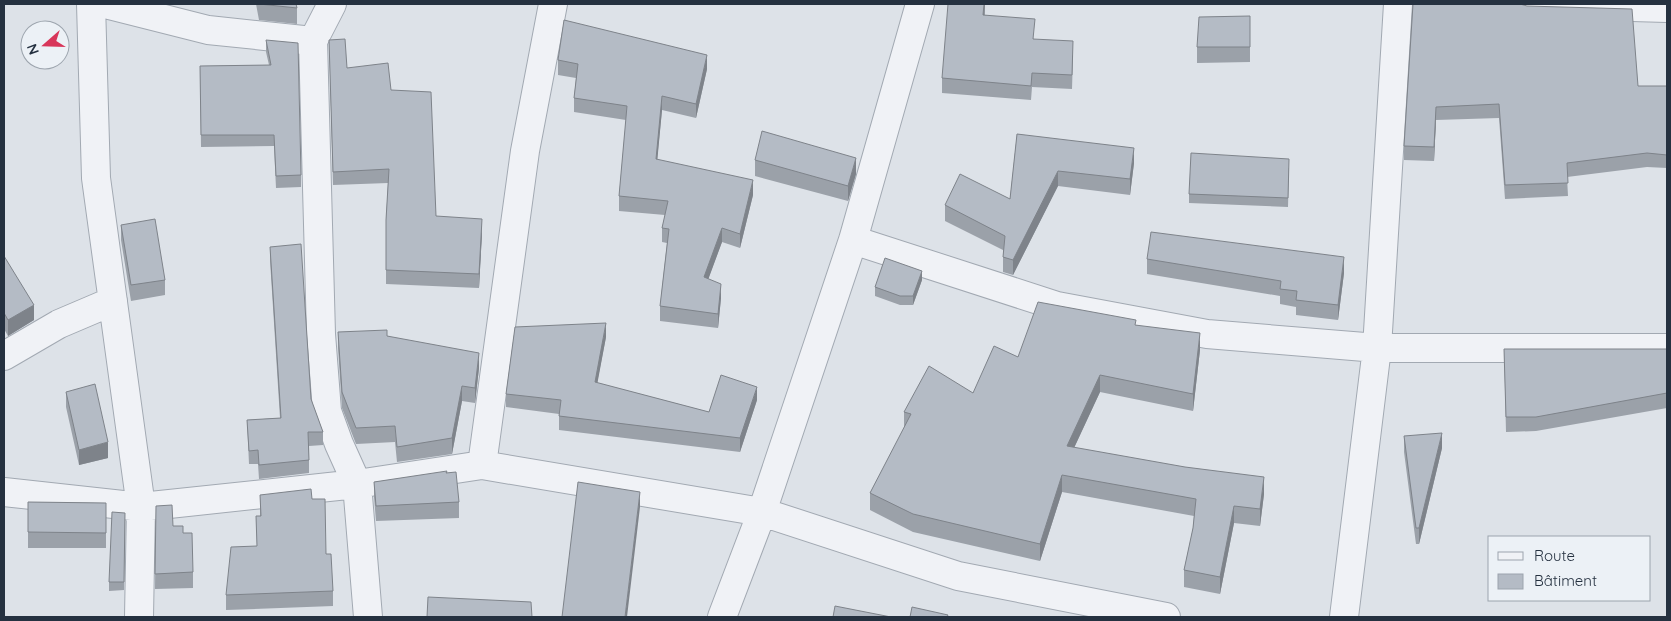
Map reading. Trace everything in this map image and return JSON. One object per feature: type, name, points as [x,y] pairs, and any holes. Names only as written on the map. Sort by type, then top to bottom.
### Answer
[{"type":"street","points":[[90,4],[96,178],[141,507],[139,617]]},
{"type":"street","points":[[105,4],[208,30],[313,41]]},
{"type":"street","points":[[332,4],[313,41],[321,334],[326,410],[357,484],[368,617]]},
{"type":"street","points":[[482,466],[525,151],[553,4]]},
{"type":"street","points":[[722,617],[762,512],[853,240],[920,4]]},
{"type":"street","points":[[1344,617],[1377,348],[1398,4]]},
{"type":"street","points":[[1527,4],[1667,8]]},
{"type":"street","points":[[853,240],[1058,306],[1207,334],[1377,348],[1667,348]]},
{"type":"street","points":[[4,356],[59,324],[113,301]]},
{"type":"street","points":[[4,492],[141,507],[357,484],[482,466],[762,512],[958,576],[1166,617]]},
{"type":"building","points":[[259,4],[296,4],[297,8]]},
{"type":"building","points":[[948,4],[984,4],[983,15],[1035,19],[1033,39],[1073,41],[1072,75],[1032,73],[1031,86],[942,78]]},
{"type":"building","points":[[1413,4],[1520,4],[1527,6],[1632,9],[1638,86],[1667,86],[1667,155],[1647,153],[1567,163],[1568,183],[1505,185],[1499,104],[1436,107],[1434,147],[1404,146]]},
{"type":"building","points":[[1250,16],[1250,47],[1197,47],[1199,17]]},
{"type":"building","points":[[564,20],[707,55],[696,104],[662,96],[656,159],[753,180],[740,234],[722,228],[704,277],[721,284],[718,314],[660,306],[669,229],[662,228],[668,201],[619,196],[627,106],[574,98],[578,64],[558,60]]},
{"type":"building","points":[[345,39],[347,68],[388,63],[391,90],[431,92],[436,216],[482,219],[479,274],[386,270],[389,169],[333,172],[329,40]]},
{"type":"building","points":[[266,40],[298,43],[301,175],[276,176],[274,135],[201,135],[200,66],[271,65]]},
{"type":"building","points":[[762,131],[856,158],[848,186],[755,160]]},
{"type":"building","points":[[1017,134],[1134,148],[1130,179],[1058,171],[1013,260],[1003,257],[1005,236],[945,205],[960,174],[1010,199]]},
{"type":"building","points":[[1191,153],[1289,159],[1288,198],[1189,194]]},
{"type":"building","points":[[155,219],[165,280],[131,285],[121,225]]},
{"type":"building","points":[[1151,232],[1344,257],[1338,305],[1296,300],[1297,291],[1280,289],[1281,281],[1147,259]]},
{"type":"building","points":[[301,244],[311,399],[323,432],[308,432],[309,460],[259,465],[258,450],[249,451],[247,420],[281,418],[270,247]]},
{"type":"building","points":[[4,256],[34,305],[8,320],[4,313]]},
{"type":"building","points":[[885,258],[922,271],[913,296],[900,296],[875,287]]},
{"type":"building","points":[[1038,302],[1136,320],[1135,325],[1200,333],[1193,394],[1100,375],[1067,446],[1185,467],[1264,477],[1260,509],[1234,506],[1220,577],[1184,570],[1193,528],[1196,499],[1062,475],[1040,544],[913,514],[870,493],[911,414],[904,412],[929,366],[973,393],[994,346],[1018,357]]},
{"type":"building","points":[[606,323],[595,382],[709,412],[721,375],[757,387],[740,438],[559,416],[561,400],[506,394],[515,327]]},
{"type":"building","points":[[387,330],[387,336],[479,353],[475,388],[462,386],[452,438],[397,447],[395,426],[356,428],[342,392],[338,332]]},
{"type":"building","points":[[1504,349],[1667,349],[1667,393],[1536,417],[1506,417]]},
{"type":"building","points":[[95,384],[108,442],[79,450],[66,392]]},
{"type":"building","points":[[1442,433],[1419,528],[1416,528],[1404,436]]},
{"type":"building","points":[[447,471],[446,473],[456,472],[459,502],[376,506],[374,482]]},
{"type":"building","points":[[578,482],[640,492],[625,617],[562,617]]},
{"type":"building","points":[[311,489],[312,499],[325,499],[326,554],[331,554],[333,591],[226,595],[231,547],[257,546],[256,516],[261,516],[260,495]]},
{"type":"building","points":[[28,502],[106,503],[106,533],[28,532]]},
{"type":"building","points":[[172,505],[173,526],[183,526],[183,533],[192,533],[193,572],[155,574],[156,506]]},
{"type":"building","points":[[112,512],[125,513],[124,582],[109,582]]},
{"type":"building","points":[[428,597],[531,602],[532,617],[427,617]]},
{"type":"building","points":[[835,606],[891,617],[833,617]]},
{"type":"building","points":[[912,607],[948,615],[947,617],[910,617]]}]
